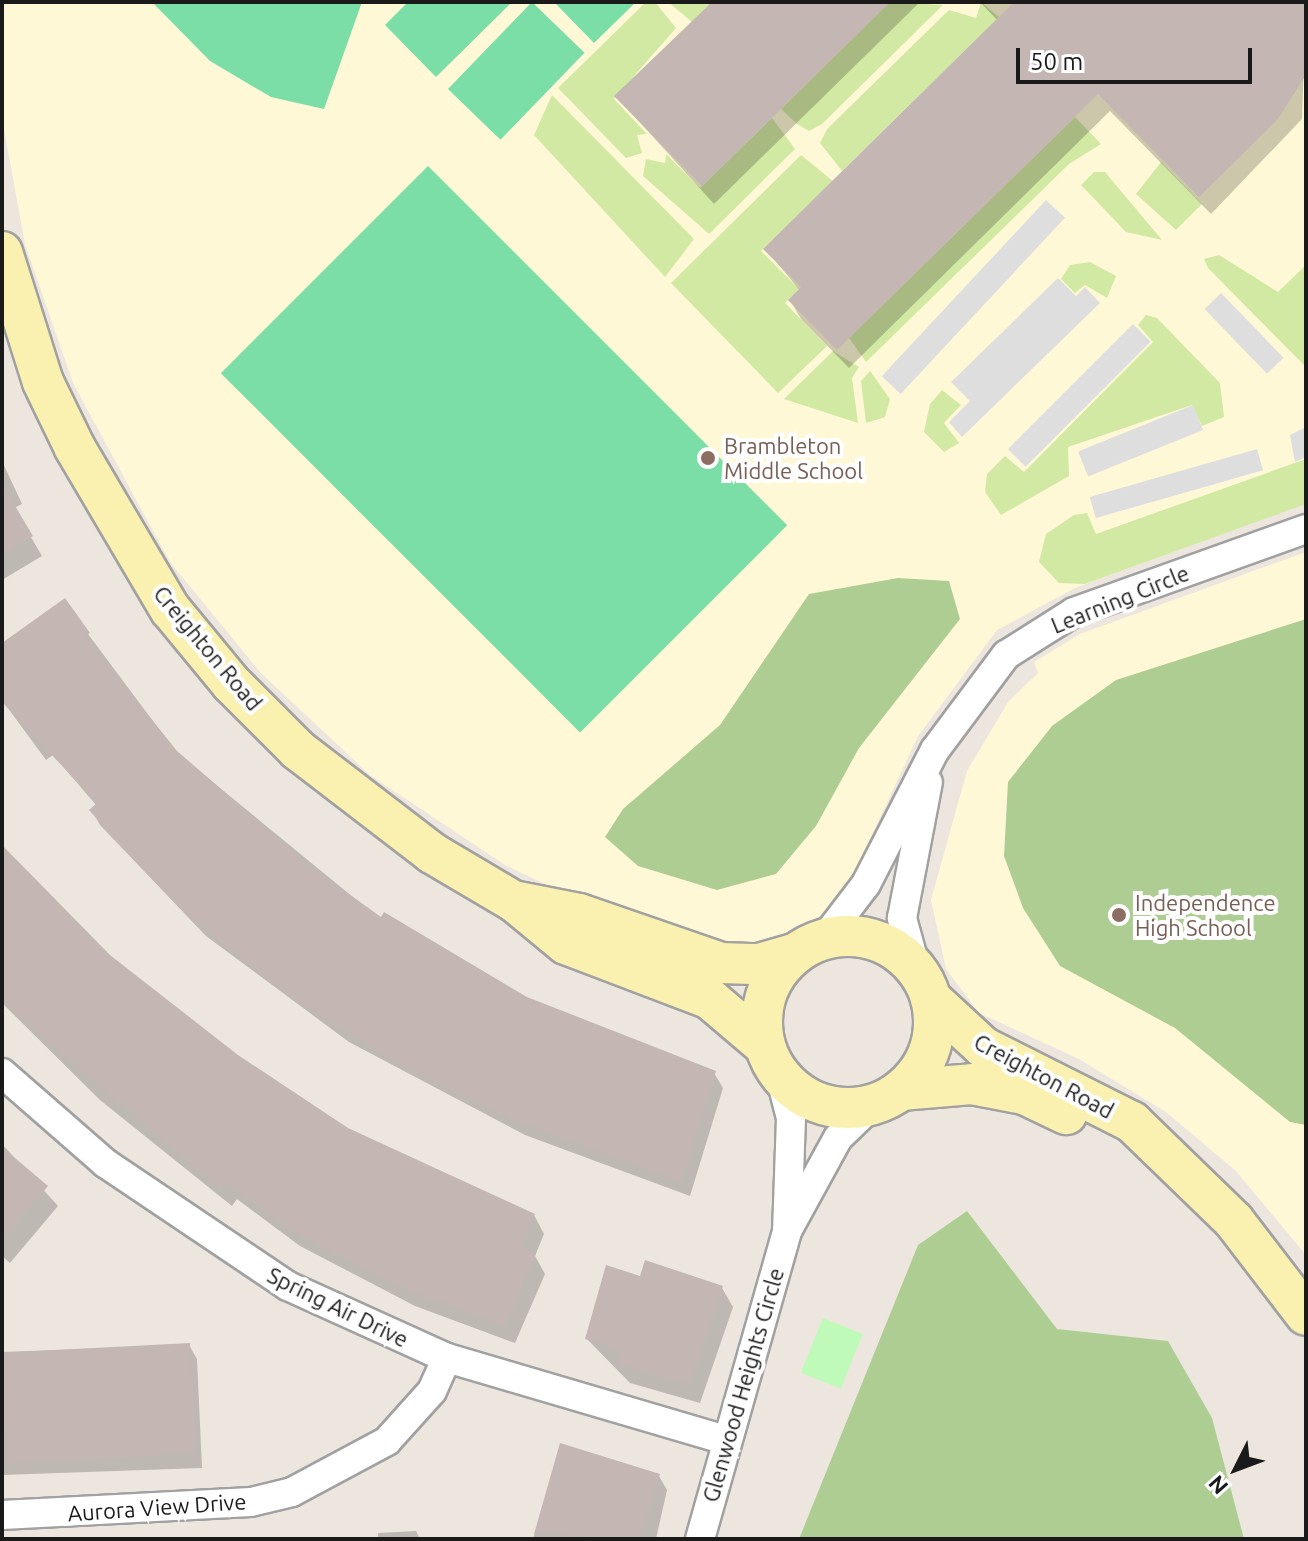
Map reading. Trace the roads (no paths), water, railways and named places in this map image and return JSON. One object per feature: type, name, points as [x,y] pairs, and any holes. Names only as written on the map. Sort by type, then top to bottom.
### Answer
[{"type":"street","name":"Creighton Road","points":[[2,252],[8,302],[43,382],[115,521],[170,609],[222,672],[357,800],[515,902],[566,944],[710,999],[821,1104],[886,1098],[972,1084],[1024,1094],[1118,1143],[1157,1153]]},
{"type":"street","name":"Learning Circle","points":[[810,946],[866,884],[935,750],[1006,655],[1047,626],[1306,529]]},
{"type":"street","name":"Learning Circle","points":[[924,984],[902,918],[935,750]]},
{"type":"street","name":"Creighton Road","points":[[515,902],[579,914],[721,963],[759,964],[810,946],[874,940],[924,984],[983,1047],[1132,1122],[1157,1153],[1234,1221],[1306,1315]]},
{"type":"street","points":[[772,1060],[766,994],[810,946]]},
{"type":"street","points":[[886,1098],[930,1049],[924,984]]},
{"type":"street","name":"Glenwood Heights Circle","points":[[772,1060],[791,1118],[787,1231]]},
{"type":"street","name":"Spring Air Drive","points":[[2,1073],[193,1227],[288,1286],[447,1358],[726,1440]]},
{"type":"street","name":"Glenwood Heights Circle","points":[[700,1539],[787,1231],[838,1138],[886,1098]]},
{"type":"street","name":"Aurora View Drive","points":[[2,1515],[251,1502],[292,1492],[387,1441],[432,1391],[447,1358]]},
{"type":"place","name":"Brambleton Middle School","points":[[708,458]]},
{"type":"place","name":"Independence High School","points":[[1119,915]]}]
